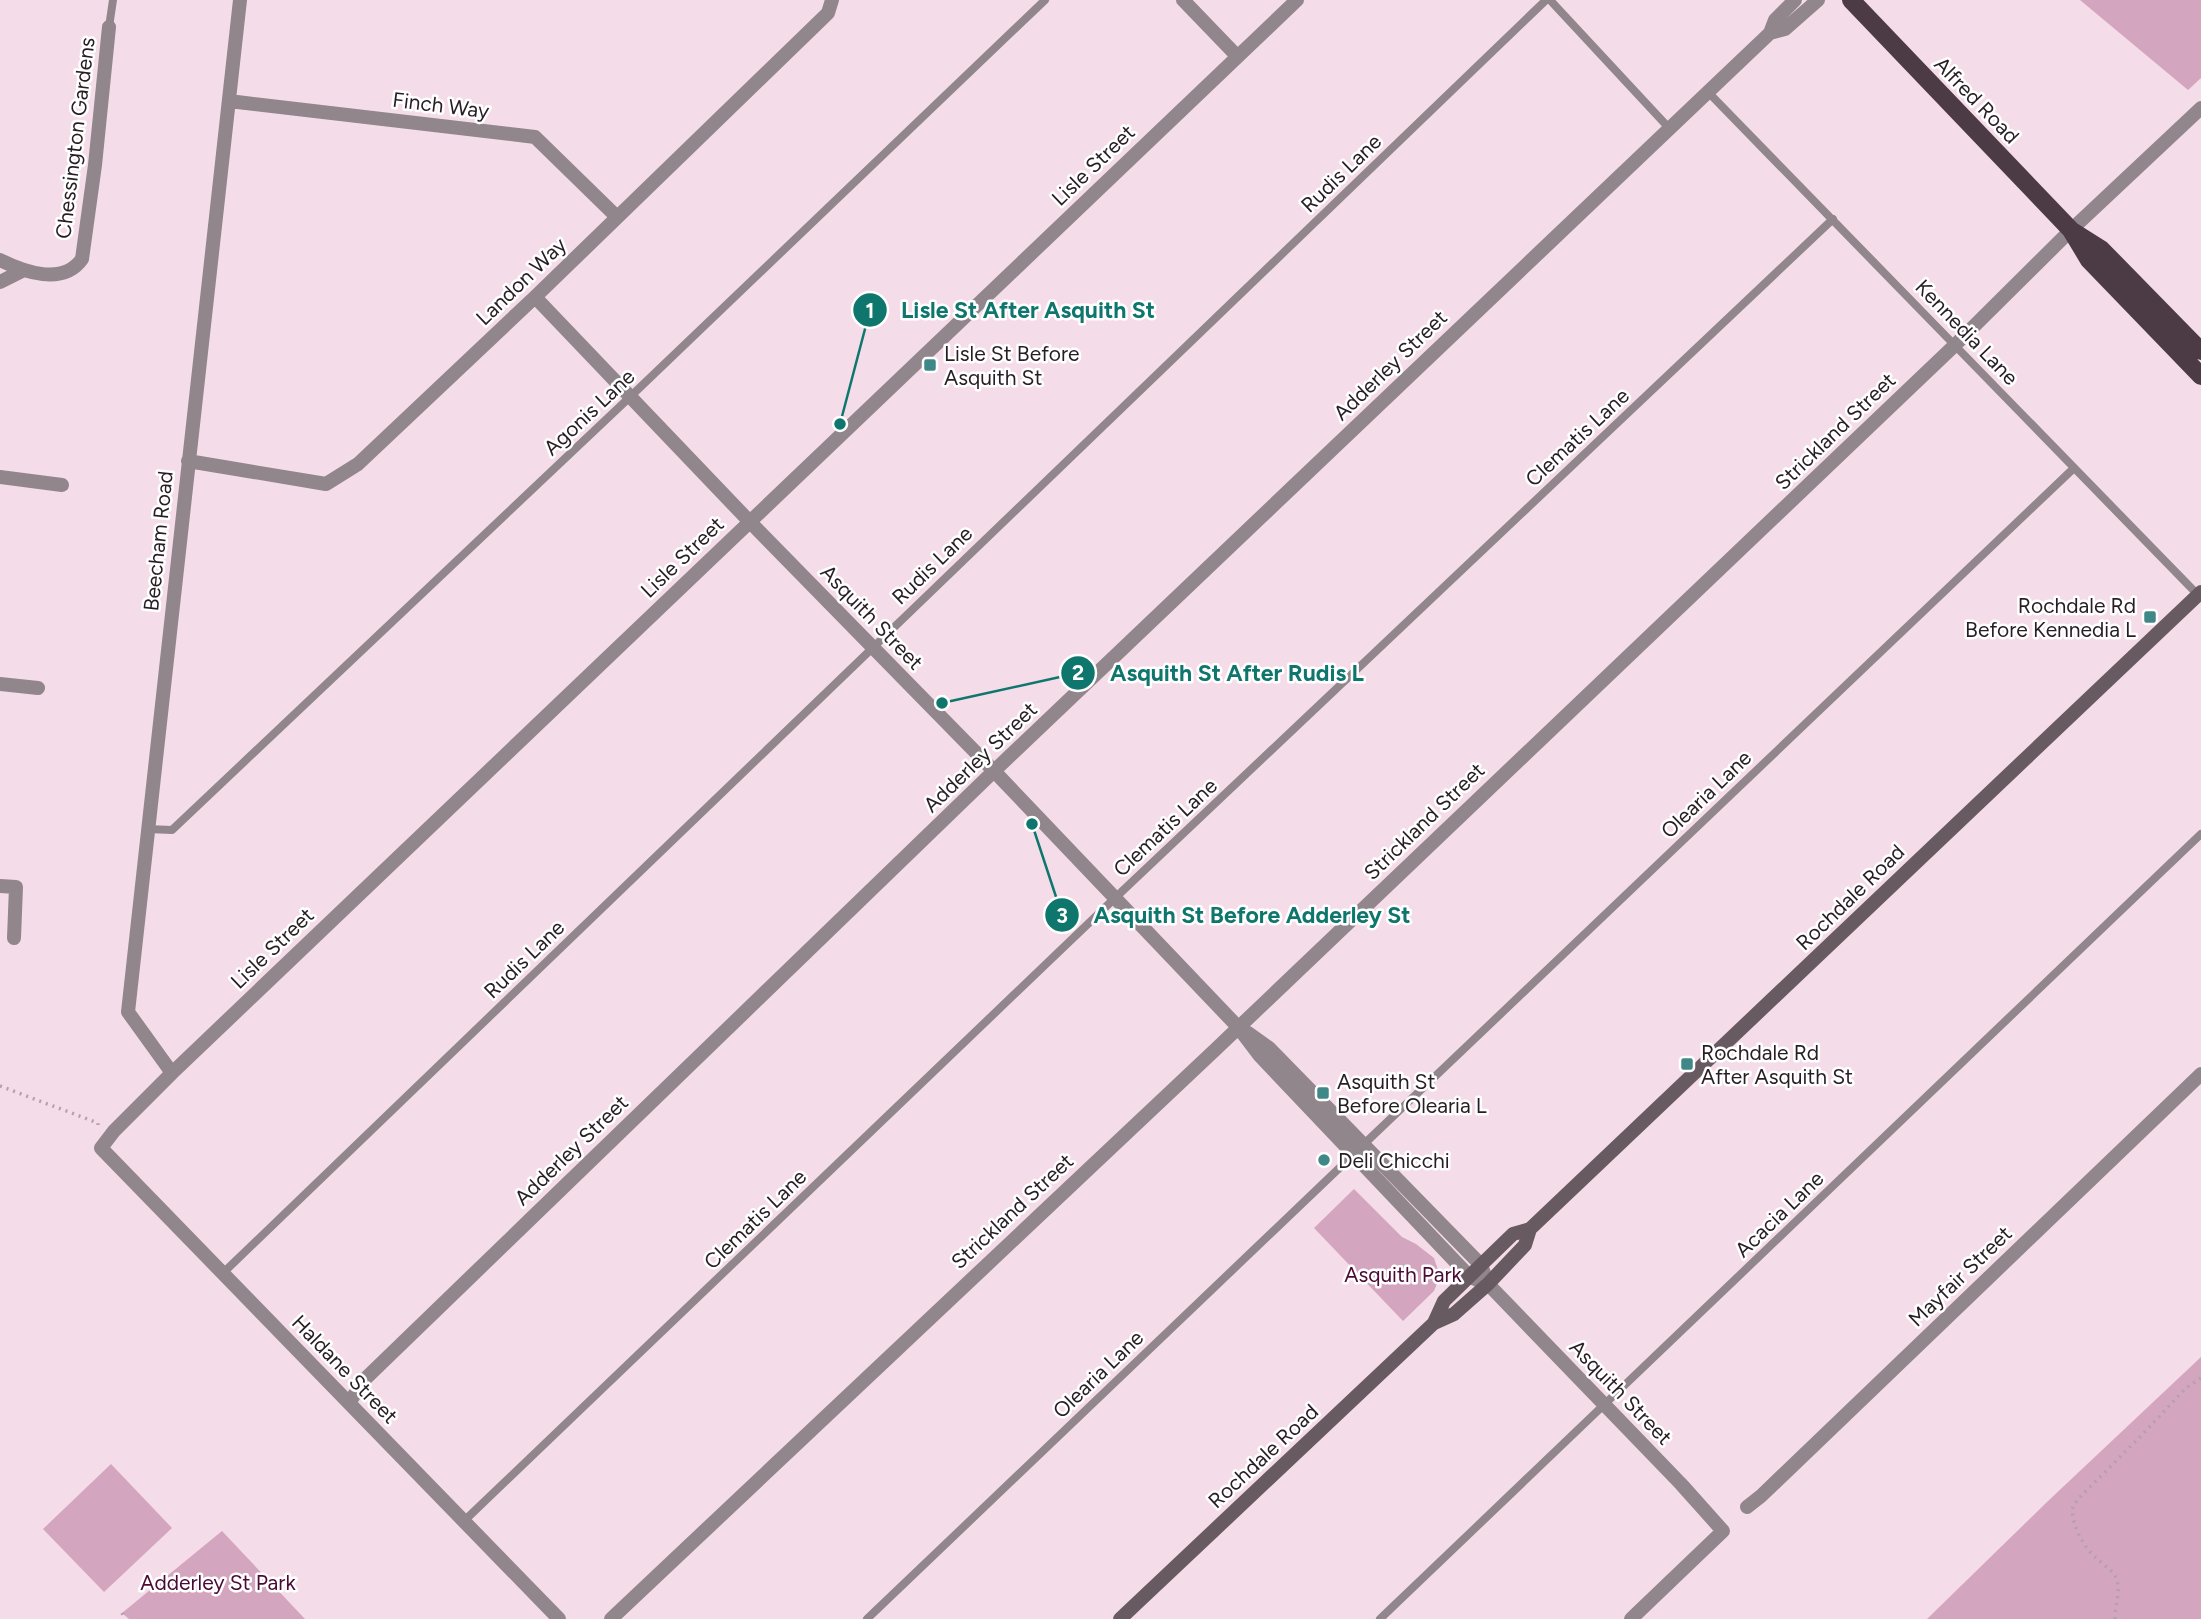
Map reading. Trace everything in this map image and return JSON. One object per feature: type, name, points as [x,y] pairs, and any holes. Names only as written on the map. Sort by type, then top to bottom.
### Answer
[{"type":"main road","name":"Alfred Road","points":[[1852,0],[2071,230],[2089,260],[2201,376]]},
{"type":"main road","name":"Alfred Road","points":[[2071,230],[2101,249],[2201,351]]},
{"type":"main road","name":"Rochdale Road","points":[[1434,1323],[1444,1301],[1513,1234],[1530,1229],[2200,593]]},
{"type":"main road","name":"Rochdale Road","points":[[1120,1619],[1434,1323],[1454,1314],[1488,1284],[1525,1245],[1530,1229]]},
{"type":"street","name":"Beecham Road","points":[[172,1073],[128,1012],[240,0]]},
{"type":"street","name":"Landon Way","points":[[188,461],[326,484],[358,464],[828,13],[832,0]]},
{"type":"street","points":[[1183,0],[1237,57]]},
{"type":"street","name":"Lisle Street","points":[[101,1148],[114,1131],[172,1073],[1297,0]]},
{"type":"street","name":"Adderley Street","points":[[349,1403],[364,1380],[994,771],[1770,33],[1775,20],[1794,0]]},
{"type":"street","name":"Adderley Street","points":[[1770,33],[1785,29],[1818,0]]},
{"type":"street","name":"Chessington Gardens","points":[[0,260],[22,271],[64,273],[82,259],[109,27]]},
{"type":"street","name":"Finch Way","points":[[229,101],[535,137],[617,217]]},
{"type":"street","name":"Strickland Street","points":[[611,1619],[1238,1027],[2201,108]]},
{"type":"street","name":"Chessington Gardens","points":[[0,282],[22,271]]},
{"type":"street","name":"Asquith Street","points":[[535,297],[1238,1027],[1269,1048],[1470,1277],[1488,1284]]},
{"type":"street","points":[[0,477],[62,485]]},
{"type":"street","points":[[0,684],[37,688]]},
{"type":"street","points":[[0,886],[16,887],[14,938]]},
{"type":"street","name":"Mayfair Street","points":[[1747,1507],[1762,1496],[2201,1074]]},
{"type":"street","name":"Haldane Street","points":[[101,1148],[559,1619]]},
{"type":"street","name":"Asquith Street","points":[[1358,1150],[1481,1265],[1488,1284],[1723,1531],[1631,1619]]},
{"type":"lane","name":"Chessington Gardens","points":[[109,27],[113,0]]},
{"type":"lane","name":"Agonis Lane","points":[[147,828],[172,830],[1045,0]]},
{"type":"lane","name":"Rudis Lane","points":[[222,1274],[1548,0],[1670,128]]},
{"type":"lane","name":"Kennedia Lane","points":[[1707,91],[2074,468],[2200,593]]},
{"type":"lane","name":"Clematis Lane","points":[[463,1522],[1115,898],[1833,219]]},
{"type":"lane","name":"Olearia Lane","points":[[867,1619],[2074,468]]},
{"type":"lane","name":"Acacia Lane","points":[[1380,1619],[2201,834]]},
{"type":"path","points":[[0,1086],[98,1123],[101,1148]]},
{"type":"path","points":[[2115,1619],[2118,1590],[2114,1574],[2092,1555],[2085,1545],[2075,1525],[2072,1509],[2078,1499],[2186,1388],[2201,1378]]},
{"type":"path","points":[[122,1613],[125,1619]]},
{"type":"green space","points":[[2080,0],[2201,0],[2201,78],[2188,90]]},
{"type":"green space","name":"Asquith Park","points":[[1354,1189],[1402,1237],[1434,1258],[1440,1276],[1434,1291],[1403,1321],[1314,1228]]},
{"type":"green space","points":[[2201,1357],[2201,1619],[1927,1619],[2047,1502]]},
{"type":"green space","points":[[111,1464],[172,1528],[104,1592],[43,1529]]},
{"type":"green space","name":"Adderley St Park","points":[[222,1531],[305,1619],[129,1619],[122,1613]]},
{"type":"place","name":"Lisle St Before Asquith St","points":[[930,365]]},
{"type":"place","name":"Lisle St After Asquith St","points":[[840,424]]},
{"type":"place","name":"Rochdale Rd Before Kennedia L","points":[[2150,617]]},
{"type":"place","name":"Asquith St After Rudis L","points":[[942,703]]},
{"type":"place","name":"Asquith St Before Adderley St","points":[[1032,824]]},
{"type":"place","name":"Rochdale Rd After Asquith St","points":[[1687,1064]]},
{"type":"place","name":"Asquith St Before Olearia L","points":[[1323,1093]]},
{"type":"place","name":"Deli Chicchi","points":[[1324,1160]]}]
